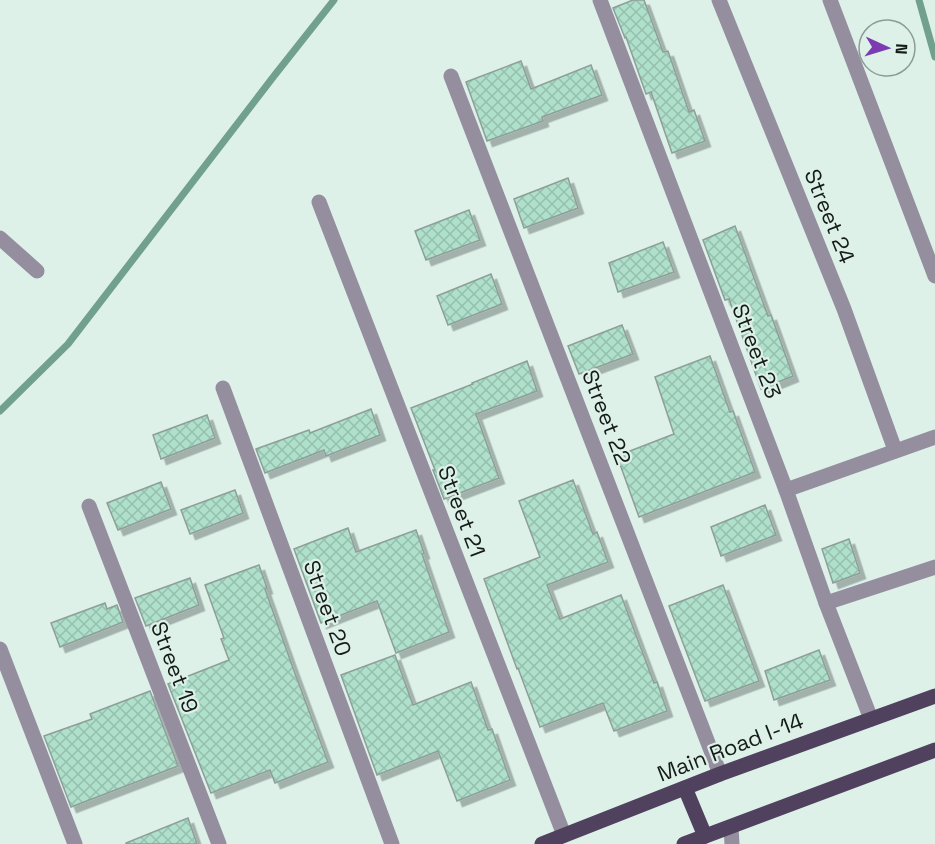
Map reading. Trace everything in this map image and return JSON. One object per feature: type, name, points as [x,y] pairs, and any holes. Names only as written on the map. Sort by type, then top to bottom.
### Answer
[{"type":"main road","name":"Main Road I-14","points":[[542,844],[720,774],[935,696]]},
{"type":"main road","points":[[684,844],[935,750]]},
{"type":"main road","points":[[685,788],[705,836]]},
{"type":"street","name":"Street 23","points":[[600,0],[871,719]]},
{"type":"street","name":"Street 24","points":[[719,0],[844,309],[895,450]]},
{"type":"street","points":[[830,0],[935,276]]},
{"type":"street","name":"Street 22","points":[[452,76],[720,774]]},
{"type":"street","name":"Street 21","points":[[319,202],[564,835]]},
{"type":"street","points":[[0,238],[37,271]]},
{"type":"street","name":"Street 20","points":[[223,387],[392,844]]},
{"type":"street","points":[[786,490],[935,437]]},
{"type":"street","name":"Street 19","points":[[89,506],[219,844]]},
{"type":"street","points":[[826,603],[935,567]]},
{"type":"street","points":[[0,649],[75,844]]},
{"type":"street","points":[[731,827],[732,844]]},
{"type":"building","points":[[633,0],[644,0],[663,52],[668,51],[689,112],[694,110],[705,141],[672,153],[651,92],[646,94],[613,8]]},
{"type":"building","points":[[521,61],[531,89],[591,65],[602,95],[542,117],[543,121],[487,141],[466,82]]},
{"type":"building","points":[[568,178],[578,208],[524,228],[514,199]]},
{"type":"building","points":[[469,210],[480,240],[426,260],[415,231]]},
{"type":"building","points":[[735,226],[793,376],[761,389],[729,299],[725,300],[703,240]]},
{"type":"building","points":[[663,242],[674,272],[618,292],[609,263]]},
{"type":"building","points":[[491,274],[502,304],[448,325],[437,296]]},
{"type":"building","points":[[622,325],[633,354],[579,374],[568,346]]},
{"type":"building","points":[[710,356],[755,472],[639,517],[617,456],[674,434],[655,377]]},
{"type":"building","points":[[527,361],[537,391],[476,414],[499,478],[444,499],[411,408]]},
{"type":"building","points":[[371,409],[380,435],[326,456],[324,450],[265,473],[256,449],[309,430],[310,433]]},
{"type":"building","points":[[207,415],[215,438],[161,459],[153,435]]},
{"type":"building","points":[[573,480],[593,534],[597,532],[608,562],[547,585],[560,619],[621,595],[667,711],[614,731],[603,703],[540,727],[484,579],[540,557],[519,501]]},
{"type":"building","points":[[161,482],[171,509],[118,530],[107,503]]},
{"type":"building","points":[[235,490],[243,513],[190,534],[181,510]]},
{"type":"building","points":[[765,505],[776,535],[721,556],[711,527]]},
{"type":"building","points":[[348,528],[356,552],[416,530],[449,632],[396,653],[377,601],[321,623],[294,549]]},
{"type":"building","points":[[849,539],[860,573],[833,583],[822,549]]},
{"type":"building","points":[[259,565],[267,588],[265,589],[328,762],[275,783],[270,770],[211,793],[168,684],[229,660],[221,639],[224,638],[205,585]]},
{"type":"building","points":[[190,578],[199,605],[146,626],[135,598]]},
{"type":"building","points":[[723,585],[759,681],[705,701],[669,606]]},
{"type":"building","points":[[105,603],[107,609],[117,605],[123,622],[60,647],[51,623]]},
{"type":"building","points":[[819,650],[830,680],[774,700],[765,671]]},
{"type":"building","points":[[395,655],[413,705],[471,682],[488,730],[492,729],[510,780],[457,801],[438,751],[377,775],[341,675]]},
{"type":"building","points":[[150,691],[178,766],[71,807],[44,736],[92,719],[90,714]]},
{"type":"building","points":[[188,818],[197,844],[126,844],[126,843]]},
{"type":"waterway","points":[[0,411],[68,344],[334,0]]},
{"type":"waterway","points":[[919,0],[935,57]]}]
